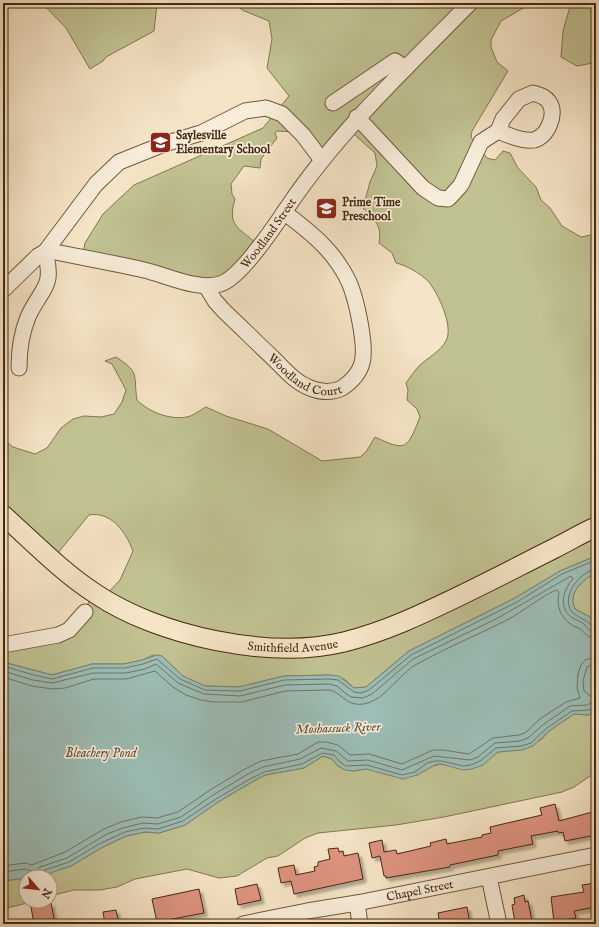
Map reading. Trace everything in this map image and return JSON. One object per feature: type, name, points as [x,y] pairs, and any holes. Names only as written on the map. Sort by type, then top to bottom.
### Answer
[{"type":"main road","name":"Smithfield Avenue","points":[[3,515],[74,578],[122,610],[148,622],[219,642],[267,647],[302,647],[342,642],[395,625],[450,601],[596,527]]},
{"type":"street","name":"Woodland Street","points":[[45,252],[55,252],[138,269],[206,286],[221,284],[240,270],[284,212],[321,159],[358,117],[470,3]]},
{"type":"street","points":[[333,103],[395,61],[406,68]]},
{"type":"street","points":[[3,290],[27,266],[45,252],[96,184],[119,162],[164,144],[201,133],[245,111],[266,108],[282,114],[303,134],[321,159]]},
{"type":"street","points":[[358,117],[423,188],[435,197],[444,199],[451,196],[461,185],[481,142],[498,131]]},
{"type":"street","name":"Woodland Court","points":[[206,286],[214,301],[300,383],[317,391],[328,392],[337,390],[354,378],[358,374],[363,362],[362,342],[356,301],[349,282],[328,249],[317,237],[284,212]]},
{"type":"street","points":[[19,368],[19,352],[23,332],[35,303],[46,289],[49,278],[49,266],[45,252]]},
{"type":"street","points":[[3,645],[58,635],[69,630],[85,612]]},
{"type":"street","name":"Chapel Street","points":[[243,924],[357,903],[596,855]]},
{"type":"street","points":[[490,877],[499,924]]},
{"type":"street","points":[[357,903],[360,924]]},
{"type":"green space","points":[[42,3],[159,3],[157,4],[154,31],[106,57],[103,61],[90,69],[66,28]]},
{"type":"green space","points":[[235,3],[532,3],[501,21],[491,40],[491,47],[497,62],[508,71],[472,131],[471,137],[487,158],[495,160],[503,151],[510,153],[518,168],[536,187],[541,200],[550,208],[562,226],[581,237],[596,234],[596,556],[560,571],[515,598],[409,651],[366,687],[354,688],[344,679],[329,675],[284,676],[239,687],[205,686],[183,676],[162,656],[153,655],[143,660],[124,664],[92,664],[52,675],[3,662],[3,643],[78,622],[91,598],[105,596],[120,580],[133,551],[122,530],[117,524],[104,516],[89,515],[53,559],[3,518],[3,439],[13,447],[35,454],[47,448],[61,428],[73,419],[84,416],[101,417],[114,414],[122,402],[126,390],[112,364],[105,361],[116,357],[124,362],[133,371],[137,400],[153,411],[166,416],[180,418],[192,415],[206,407],[226,416],[268,429],[322,461],[360,457],[366,452],[375,437],[394,445],[405,445],[412,436],[420,417],[417,409],[407,400],[408,390],[406,383],[415,370],[437,352],[446,341],[448,327],[444,310],[436,293],[428,281],[413,270],[396,263],[392,253],[379,243],[380,237],[377,223],[363,208],[370,182],[377,166],[375,153],[346,127],[322,150],[296,132],[277,131],[275,133],[277,138],[261,159],[260,168],[244,166],[231,184],[232,194],[235,199],[232,215],[233,221],[257,244],[212,285],[83,255],[85,243],[103,214],[134,185],[263,128],[289,96],[267,68],[272,39],[269,21],[242,10]]},
{"type":"green space","points":[[571,3],[596,3],[596,65],[593,63],[577,66],[561,57],[563,31]]},
{"type":"green space","points":[[596,573],[596,626],[590,617],[575,609],[573,597],[578,587],[586,579]]},
{"type":"green space","points":[[596,709],[596,772],[574,787],[562,792],[444,817],[396,825],[318,833],[305,838],[278,856],[267,858],[237,876],[219,878],[187,869],[135,879],[117,887],[100,890],[74,890],[58,894],[58,870],[71,866],[101,848],[126,836],[145,832],[159,833],[185,825],[218,802],[265,775],[304,768],[323,756],[332,759],[338,766],[353,771],[366,769],[417,775],[429,767],[441,764],[451,766],[492,756],[498,752],[509,751],[541,740],[549,731],[574,714],[589,715]]},
{"type":"green space","points":[[18,879],[18,905],[3,909],[3,881]]},
{"type":"water","name":"Bleachery Pond","points":[[596,556],[596,573],[586,579],[578,587],[573,597],[575,609],[590,617],[596,626],[596,668],[592,681],[592,687],[596,691],[596,709],[589,715],[574,714],[549,731],[533,746],[522,750],[498,752],[483,765],[472,769],[463,770],[441,764],[435,765],[417,775],[403,779],[366,769],[353,771],[345,770],[338,766],[332,759],[323,756],[304,768],[265,775],[218,802],[185,825],[159,833],[145,832],[126,836],[101,848],[71,866],[58,870],[58,869],[18,869],[18,879],[3,881],[3,662],[52,675],[92,664],[124,664],[157,655],[162,656],[183,676],[205,686],[239,687],[284,676],[329,675],[339,676],[354,688],[366,687],[409,651],[515,598],[560,571]]},
{"type":"building","points":[[555,804],[559,821],[596,811],[596,835],[565,841],[563,832],[559,833],[558,831],[531,836],[533,844],[498,851],[498,855],[450,865],[450,867],[386,878],[386,876],[384,876],[380,856],[372,858],[369,843],[382,840],[384,852],[396,850],[397,854],[431,846],[430,843],[446,839],[447,844],[482,837],[482,835],[491,833],[490,827],[542,815],[540,808]]},
{"type":"building","points":[[338,848],[339,852],[343,851],[344,856],[358,853],[363,879],[294,894],[291,881],[281,883],[278,868],[294,865],[296,875],[315,871],[314,867],[318,866],[318,862],[330,859],[328,849]]},
{"type":"building","points":[[596,883],[596,907],[574,911],[576,918],[554,922],[551,897],[584,892],[582,885]]},
{"type":"building","points":[[257,884],[261,900],[238,905],[235,889]]},
{"type":"building","points":[[199,889],[204,913],[157,922],[152,899]]},
{"type":"building","points":[[524,895],[525,902],[528,901],[532,921],[520,924],[519,921],[515,922],[512,905],[515,904],[514,898]]},
{"type":"building","points":[[467,907],[470,924],[440,924],[438,913]]},
{"type":"building","points":[[31,909],[52,909],[55,924],[34,924]]},
{"type":"building","points":[[116,910],[119,924],[105,924],[103,912]]},
{"type":"place","name":"Saylesville Elementary School","points":[[161,142]]},
{"type":"place","name":"Prime Time Preschool","points":[[327,209]]},
{"type":"water label","name":"Moshassuck River","points":[[338,727]]}]
